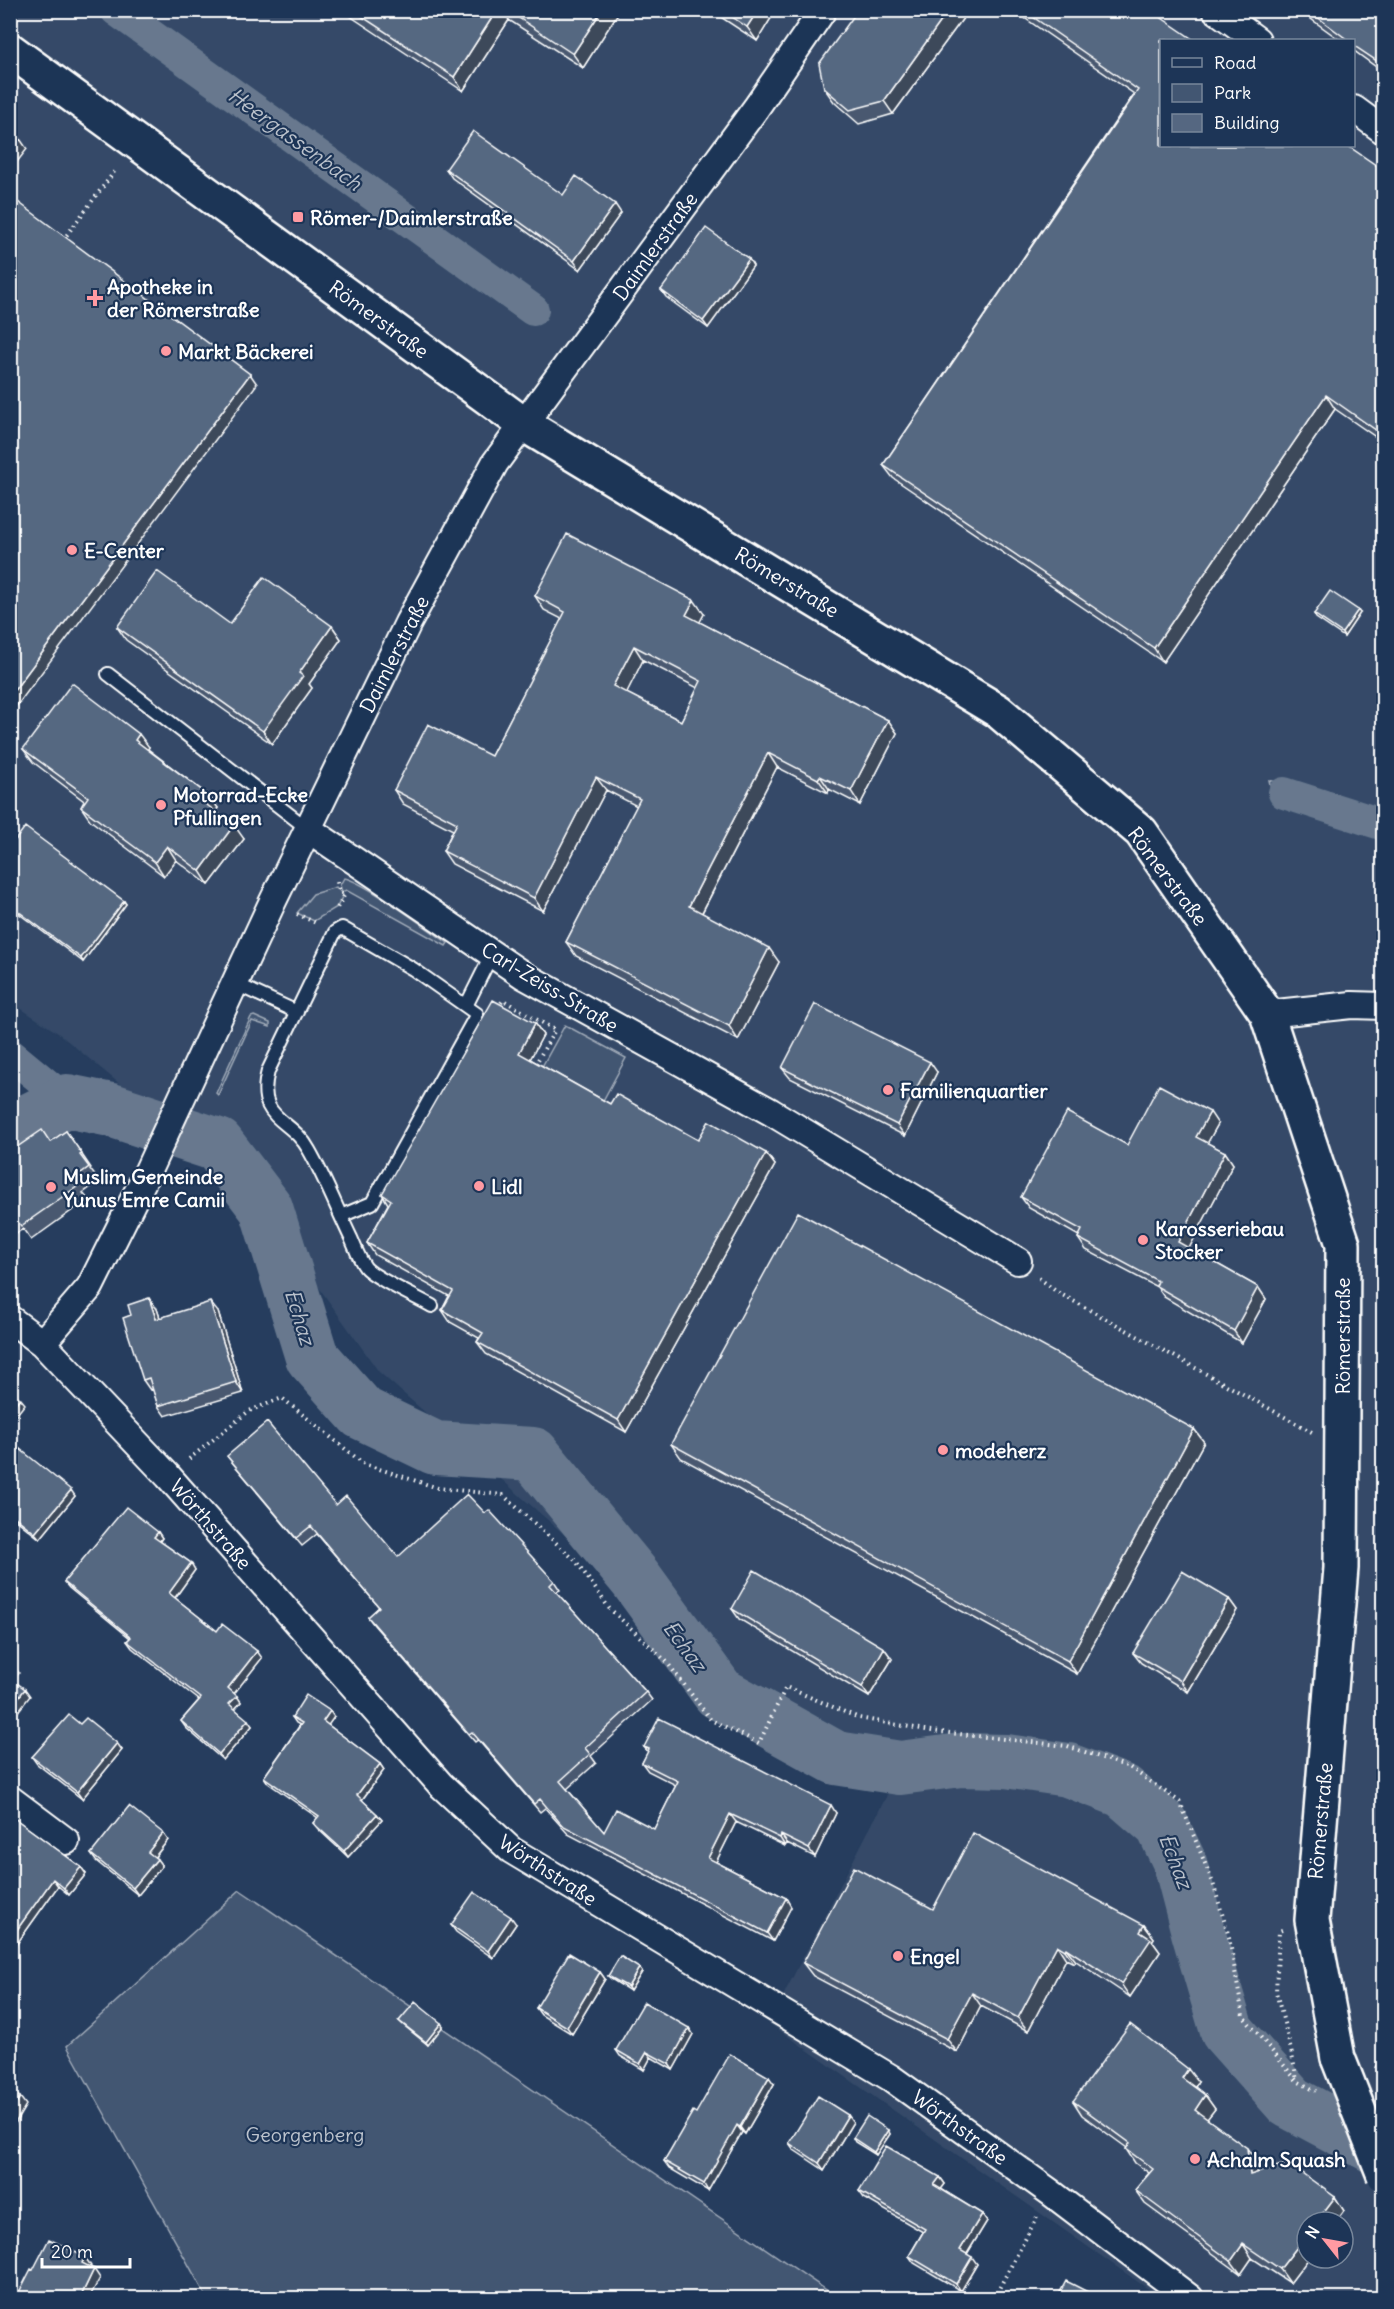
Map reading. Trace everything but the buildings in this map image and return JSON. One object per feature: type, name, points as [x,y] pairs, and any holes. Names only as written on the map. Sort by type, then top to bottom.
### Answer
[{"type":"main road","name":"Römerstraße","points":[[10,50],[525,425],[998,711],[1141,832],[1267,1014],[1343,1244],[1341,1568],[1312,1920],[1338,2058],[1383,2175]]},
{"type":"street","name":"Daimlerstraße","points":[[42,1343],[90,1287],[145,1177],[234,983],[408,623],[495,463],[756,108],[823,10]]},
{"type":"street","points":[[1216,10],[1256,39]]},
{"type":"street","points":[[1355,110],[1383,131]]},
{"type":"street","name":"Carl-Zeiss-Straße","points":[[308,829],[523,975],[771,1112],[1018,1261]]},
{"type":"street","points":[[1267,1014],[1352,1005],[1383,1006]]},
{"type":"street","name":"Wörthstraße","points":[[10,1319],[42,1343],[168,1476],[441,1785],[510,1850],[891,2078],[1050,2192],[1190,2298]]},
{"type":"street","points":[[10,1799],[66,1841]]},
{"type":"lane","name":"Carl-Zeiss-Straße","points":[[108,675],[308,829]]},
{"type":"lane","points":[[341,1216],[372,1203],[477,1014],[413,969],[342,928],[335,932],[268,1071],[264,1085],[266,1098],[270,1111],[301,1137],[309,1150],[366,1269],[432,1306]]},
{"type":"lane","points":[[466,1006],[492,954]]},
{"type":"lane","points":[[234,983],[297,1012]]},
{"type":"path","points":[[63,240],[110,177]]},
{"type":"path","points":[[272,903],[335,932]]},
{"type":"path","points":[[477,1014],[491,1022],[503,1000],[555,1030],[535,1066]]},
{"type":"path","points":[[1018,1261],[1057,1293],[1311,1432],[1342,1444]]},
{"type":"path","points":[[168,1476],[249,1411],[282,1398],[364,1464],[438,1488],[503,1495],[576,1561],[609,1608],[666,1661],[711,1720],[759,1743],[786,1687],[859,1718],[932,1731],[1067,1746],[1129,1767],[1180,1802],[1213,1883],[1229,1937],[1243,2016],[1297,2081],[1326,2096]]},
{"type":"path","points":[[1279,1931],[1276,1992],[1292,2050],[1297,2081]]},
{"type":"path","points":[[994,2298],[1050,2192]]},
{"type":"path","points":[[1256,2298],[1260,2296],[1270,2298]]},
{"type":"shaded area","points":[[10,11],[1383,11],[1383,2298],[1161,2298],[769,2023],[898,1774],[754,1701],[379,1372],[251,1192],[58,1033],[11,1002]]},
{"type":"green space","points":[[1269,780],[1383,812],[1383,840],[1274,802]]},
{"type":"green space","points":[[344,878],[380,896],[448,943],[446,946],[346,890],[342,892],[340,885]]},
{"type":"green space","points":[[336,887],[343,895],[337,907],[314,921],[297,913],[313,894]]},
{"type":"green space","points":[[254,1016],[270,1023],[270,1027],[252,1021],[218,1095],[216,1093],[251,1017]]},
{"type":"green space","points":[[565,1025],[626,1058],[600,1106],[539,1072]]},
{"type":"green space","name":"Georgenberg","points":[[240,1890],[838,2298],[207,2298],[67,2046]]},
{"type":"waterway","name":"Heergassenbach","points":[[116,10],[533,310]]},
{"type":"waterway","name":"Heergassenbach","points":[[1284,793],[1384,825]]},
{"type":"waterway","points":[[10,1054],[67,1101]]},
{"type":"waterway","name":"Echaz","points":[[10,1130],[67,1101],[111,1110],[218,1145],[266,1208],[312,1357],[362,1413],[435,1448],[533,1454],[636,1579],[719,1693],[836,1758],[900,1768],[961,1760],[1006,1761],[1068,1770],[1123,1791],[1162,1825],[1180,1863],[1227,2031],[1290,2102],[1384,2152]]},
{"type":"place","name":"Römer-/Daimlerstraße","points":[[298,217]]},
{"type":"place","name":"Apotheke in der Römerstraße","points":[[95,298]]},
{"type":"place","name":"Markt Bäckerei","points":[[166,351]]},
{"type":"place","name":"E-Center","points":[[72,550]]},
{"type":"place","name":"Motorrad-Ecke Pfullingen","points":[[161,805]]},
{"type":"place","name":"Familienquartier","points":[[888,1090]]},
{"type":"place","name":"Lidl","points":[[479,1186]]},
{"type":"place","name":"Muslim Gemeinde Yunus Emre Camii","points":[[51,1187]]},
{"type":"place","name":"Karosseriebau Stocker","points":[[1143,1240]]},
{"type":"place","name":"modeherz","points":[[943,1450]]},
{"type":"place","name":"Engel","points":[[898,1956]]},
{"type":"place","name":"Achalm Squash","points":[[1195,2159]]}]
